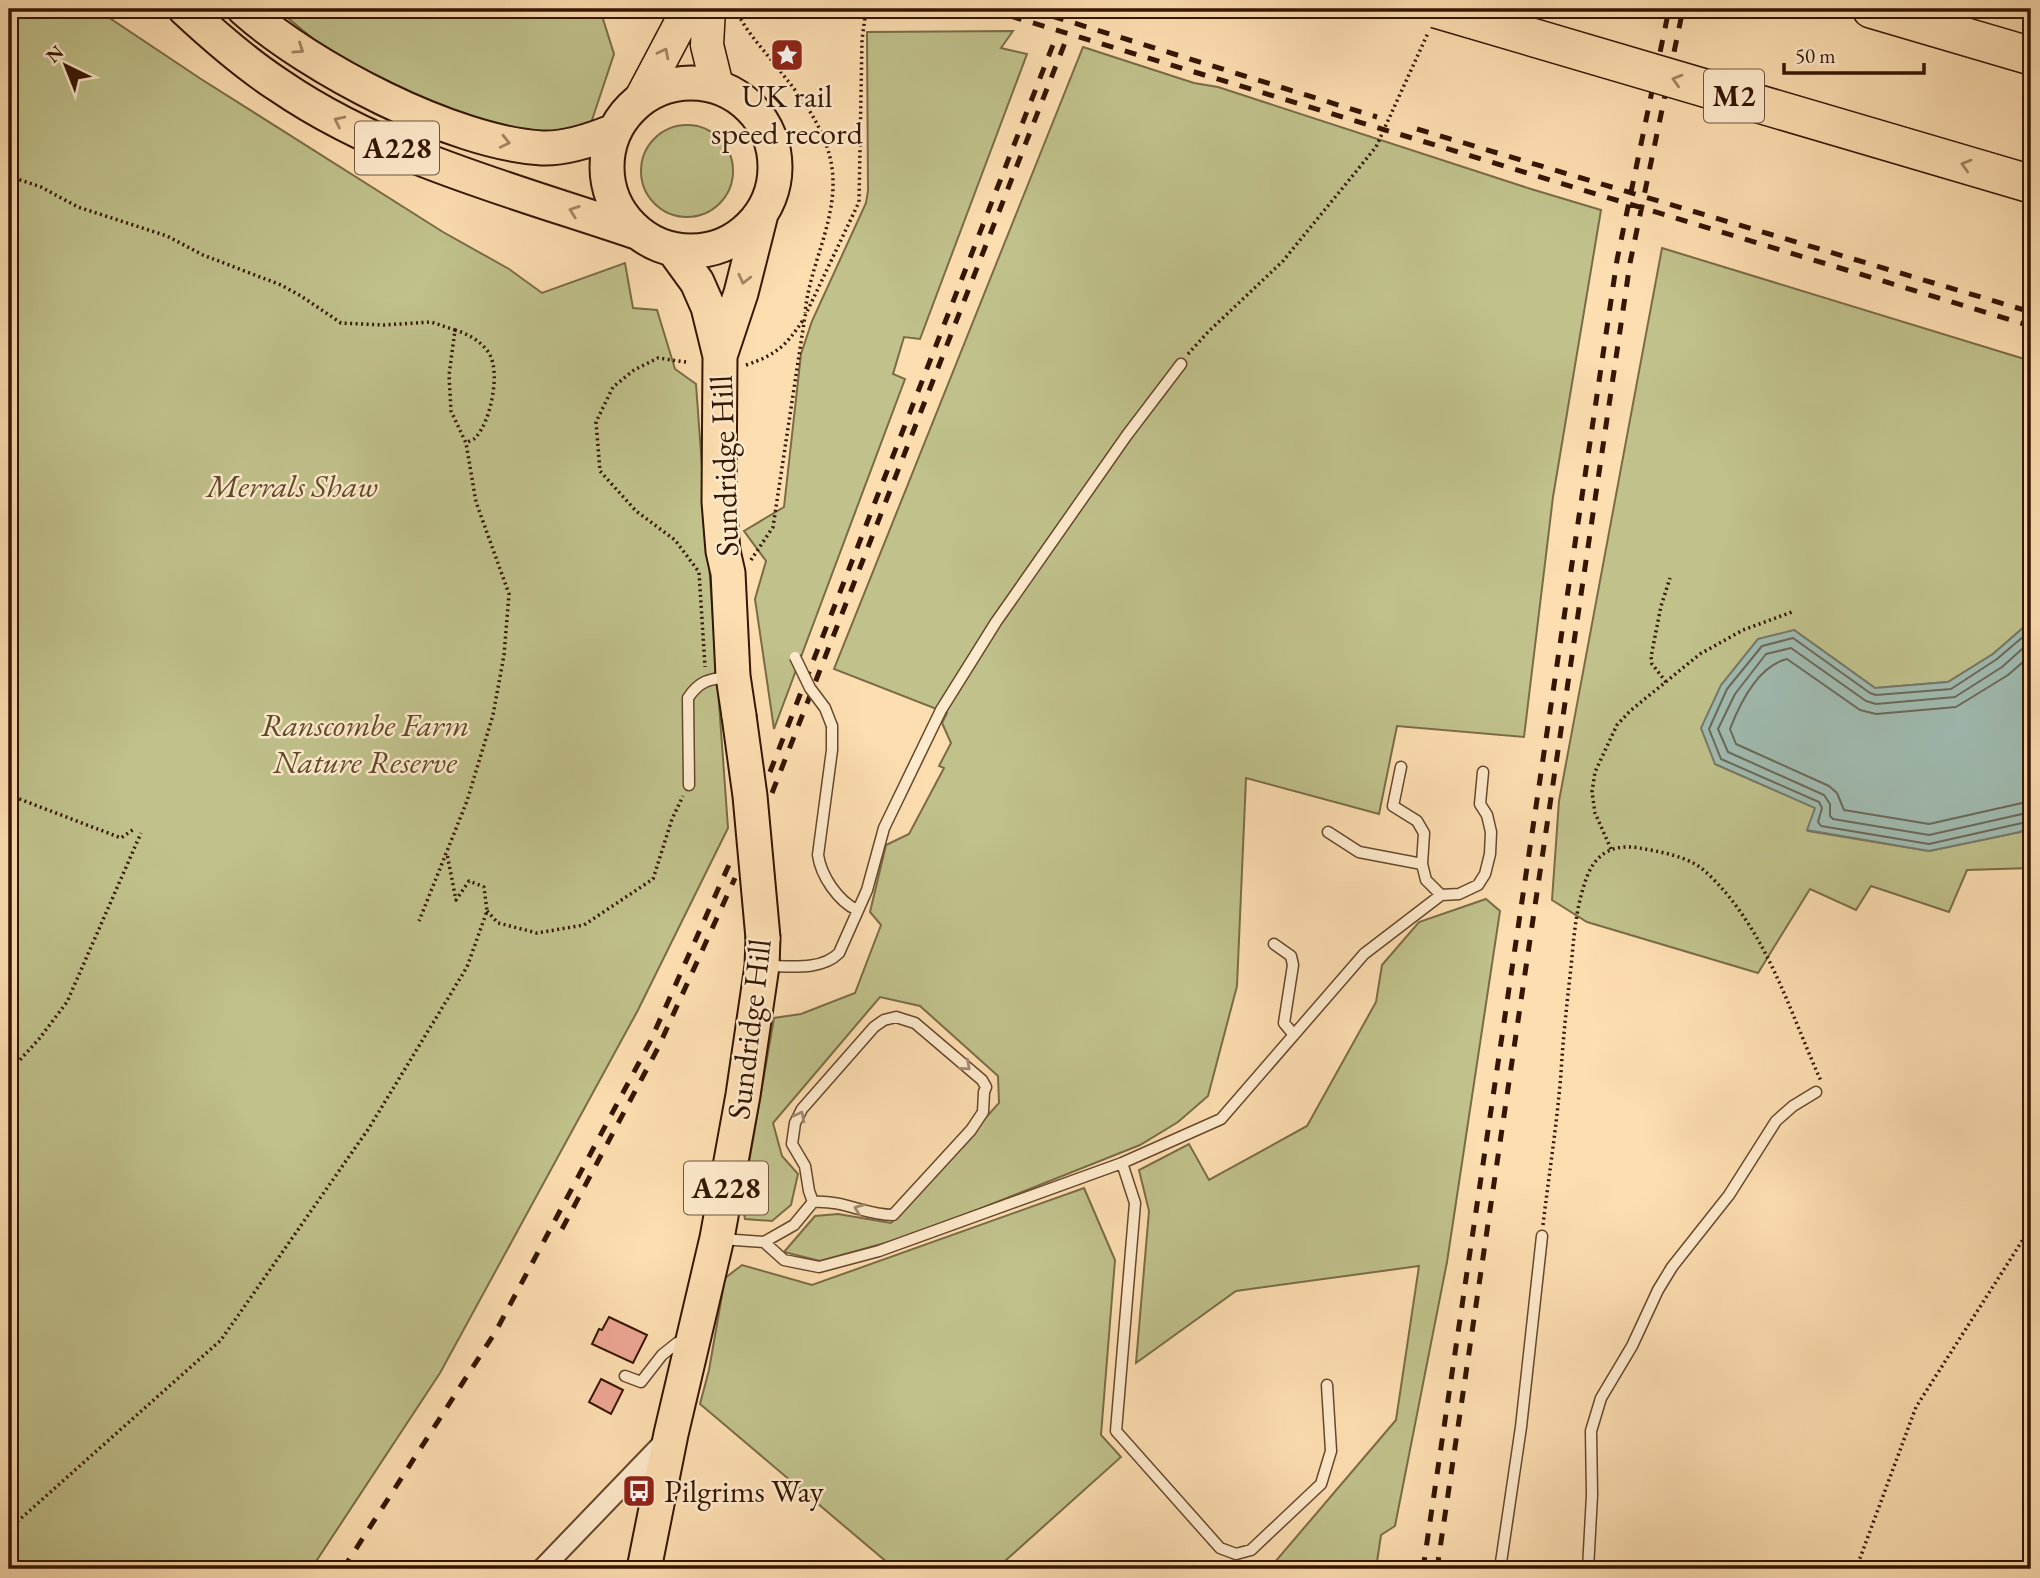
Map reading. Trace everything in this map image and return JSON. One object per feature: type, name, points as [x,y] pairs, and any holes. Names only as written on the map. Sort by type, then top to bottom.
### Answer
[{"type":"highway","name":"A228","points":[[185,9],[279,86],[369,135],[447,167],[639,233]]},
{"type":"highway","name":"A228","points":[[244,9],[332,70],[391,101],[440,122],[500,141],[545,148],[570,145],[614,131]]},
{"type":"highway","points":[[1871,9],[2031,56]]},
{"type":"highway","name":"M2","points":[[1432,20],[2031,184]]},
{"type":"highway","points":[[691,82],[717,86],[740,97],[759,116],[771,139],[776,164],[773,190],[761,214],[744,232],[723,245],[698,251],[673,249],[655,243],[639,233],[620,212],[609,186],[607,158],[614,131],[626,113],[641,99],[665,86],[691,82]]},
{"type":"highway","name":"Sundridge Hill","points":[[644,1569],[671,1434],[717,1238],[743,1096],[763,952],[750,796],[739,716],[719,678],[728,573],[723,551],[719,502],[741,293],[761,214]]},
{"type":"highway","name":"Sundridge Hill","points":[[673,249],[697,282],[734,360]]},
{"type":"main road","points":[[641,99],[688,9]]},
{"type":"main road","points":[[709,9],[708,45],[717,86]]},
{"type":"street","points":[[542,1569],[671,1434]]},
{"type":"lane","points":[[763,952],[796,967],[831,960],[841,951],[868,887],[878,845],[889,817],[928,735],[964,671],[1108,463],[1181,364]]},
{"type":"lane","points":[[795,657],[810,688],[825,708],[832,726],[832,750],[818,846],[819,862],[843,901],[857,910]]},
{"type":"lane","points":[[689,785],[688,698],[695,687],[719,678]]},
{"type":"lane","points":[[1401,767],[1393,807],[1417,821],[1424,833],[1422,864],[1426,880],[1441,895]]},
{"type":"lane","points":[[764,1242],[784,1260],[820,1267],[879,1251],[1122,1163],[1222,1119],[1364,954],[1441,895],[1468,892],[1478,885],[1485,874],[1491,832],[1487,815],[1480,804],[1483,772]]},
{"type":"lane","points":[[1328,832],[1359,852],[1422,864]]},
{"type":"lane","points":[[1274,944],[1291,956],[1293,965],[1284,1023],[1294,1035]]},
{"type":"lane","points":[[717,1238],[764,1242],[794,1225],[813,1202],[833,1201],[874,1215],[893,1215],[971,1130],[983,1112],[986,1087],[984,1083],[915,1023],[899,1017],[879,1022],[804,1107],[796,1120],[792,1144],[805,1166],[813,1202]]},
{"type":"lane","points":[[1588,1569],[1592,1495],[1591,1430],[1601,1398],[1632,1346],[1658,1290],[1672,1268],[1718,1211],[1776,1121],[1816,1092]]},
{"type":"lane","points":[[1122,1163],[1135,1203],[1116,1431],[1220,1548],[1236,1554],[1251,1550],[1321,1484],[1331,1451],[1328,1385]]},
{"type":"lane","points":[[1500,1569],[1521,1427],[1542,1236]]},
{"type":"lane","points":[[625,1376],[641,1382],[673,1345],[678,1343],[692,1346]]},
{"type":"path","points":[[736,9],[752,37],[816,119],[828,152],[833,185],[829,223],[807,291],[773,527],[750,561]]},
{"type":"path","points":[[734,360],[770,357],[792,337],[805,316],[859,202],[862,40],[865,17]]},
{"type":"path","points":[[1181,364],[1208,332],[1283,261],[1376,147],[1432,20]]},
{"type":"path","points":[[9,176],[41,187],[78,207],[167,236],[203,256],[281,285],[341,323],[384,325],[431,322],[470,335],[489,353],[493,365],[492,404],[475,438],[466,443]]},
{"type":"path","points":[[419,921],[467,801],[494,715],[504,655],[509,594],[476,502],[466,443],[451,411],[449,375],[455,330]]},
{"type":"path","points":[[686,362],[657,358],[634,370],[613,387],[596,422],[600,471],[636,511],[676,540],[699,572],[719,678]]},
{"type":"path","points":[[1666,682],[1653,667],[1651,657],[1661,606],[1670,578]]},
{"type":"path","points":[[1611,849],[1593,804],[1595,772],[1616,725],[1700,654],[1762,622],[1792,612]]},
{"type":"path","points":[[487,911],[498,923],[537,933],[584,925],[653,878],[672,819],[689,785]]},
{"type":"path","points":[[9,795],[121,838],[134,830]]},
{"type":"path","points":[[9,1072],[67,1002],[141,833]]},
{"type":"path","points":[[1542,1236],[1577,910],[1591,868],[1611,849],[1644,849],[1693,863],[1716,881],[1738,907],[1760,943],[1799,1024],[1824,1087],[1816,1092]]},
{"type":"path","points":[[9,1529],[221,1340],[369,1128],[467,967],[487,911],[484,887],[469,881],[456,900],[447,854]]},
{"type":"path","points":[[1856,1569],[1916,1407],[2031,1227]]},
{"type":"green space","name":"Merrals Shaw","points":[[9,9],[96,9],[201,79],[443,232],[509,269],[542,293],[625,263],[633,308],[657,310],[675,369],[696,384],[728,828],[638,1010],[440,1373],[311,1569],[9,1569]]},
{"type":"green space","points":[[277,9],[613,9],[603,19],[614,54],[590,126],[545,135],[473,123],[329,52]]},
{"type":"green space","points":[[1013,31],[1001,48],[1027,54],[920,339],[904,337],[893,374],[905,379],[774,729],[755,599],[766,561],[744,531],[784,507],[801,354],[812,321],[866,203],[867,32]]},
{"type":"green space","points":[[1083,47],[1194,83],[1218,87],[1601,210],[1553,497],[1524,737],[1397,726],[1379,814],[1246,778],[1237,986],[1208,1096],[1178,1122],[1140,1145],[914,1235],[820,1261],[784,1252],[815,1216],[838,1214],[891,1223],[999,1103],[998,1076],[920,1006],[880,997],[773,1123],[782,1156],[798,1174],[791,1205],[772,1221],[745,1219],[742,1203],[774,1018],[801,1014],[855,993],[881,925],[870,912],[886,845],[909,834],[944,768],[939,766],[951,743],[942,723],[947,713],[834,669]]},
{"type":"green space","points":[[687,125],[704,129],[719,139],[729,154],[733,171],[729,188],[719,203],[704,213],[687,217],[670,213],[655,203],[645,188],[641,171],[645,154],[655,139],[670,129]]},
{"type":"green space","points":[[1662,248],[2031,361],[2031,621],[1993,654],[1948,682],[1875,688],[1794,630],[1715,764],[1816,808],[1808,831],[1929,851],[2020,832],[2031,826],[2031,868],[1967,870],[1949,912],[1871,886],[1856,910],[1810,889],[1758,973],[1587,922],[1552,900],[1559,801]]},
{"type":"green space","points":[[1486,899],[1500,911],[1447,1262],[1395,1526],[1381,1535],[1376,1569],[1269,1569],[1396,1420],[1419,1266],[1236,1291],[1136,1363],[1149,1211],[1139,1170],[1189,1144],[1209,1180],[1307,1126],[1376,1002],[1382,965],[1419,922]]},
{"type":"green space","points":[[1084,1188],[1115,1260],[1101,1435],[1121,1457],[996,1569],[895,1569],[700,1404],[709,1370],[725,1278],[742,1265],[812,1285]]},
{"type":"water","points":[[2031,621],[2031,826],[2020,832],[1929,851],[1807,830],[1815,808],[1715,764],[1701,728],[1721,685],[1758,639],[1794,630],[1875,688],[1948,682],[1993,654]]},
{"type":"building","points":[[609,1317],[647,1335],[633,1363],[592,1344]]},
{"type":"building","points":[[601,1379],[623,1390],[611,1414],[589,1402]]},
{"type":"railway","points":[[987,9],[2031,326]]},
{"type":"railway","points":[[1029,9],[1377,117]]},
{"type":"railway","points":[[1423,1569],[1617,260],[1669,9]]},
{"type":"railway","points":[[1437,1569],[1630,263],[1683,9]]},
{"type":"railway","points":[[770,772],[1056,37]]},
{"type":"railway","points":[[772,793],[1066,40]]},
{"type":"railway","points":[[1417,129],[2031,312]]},
{"type":"railway","points":[[343,1569],[496,1331],[650,1042],[732,858]]},
{"type":"railway","points":[[562,1229],[658,1048],[735,878]]},
{"type":"place","name":"UK rail speed record","points":[[787,55]]},
{"type":"place","name":"Pilgrims Way","points":[[639,1491]]},
{"type":"park label","name":"Ranscombe Farm Nature Reserve","points":[[365,744]]}]
